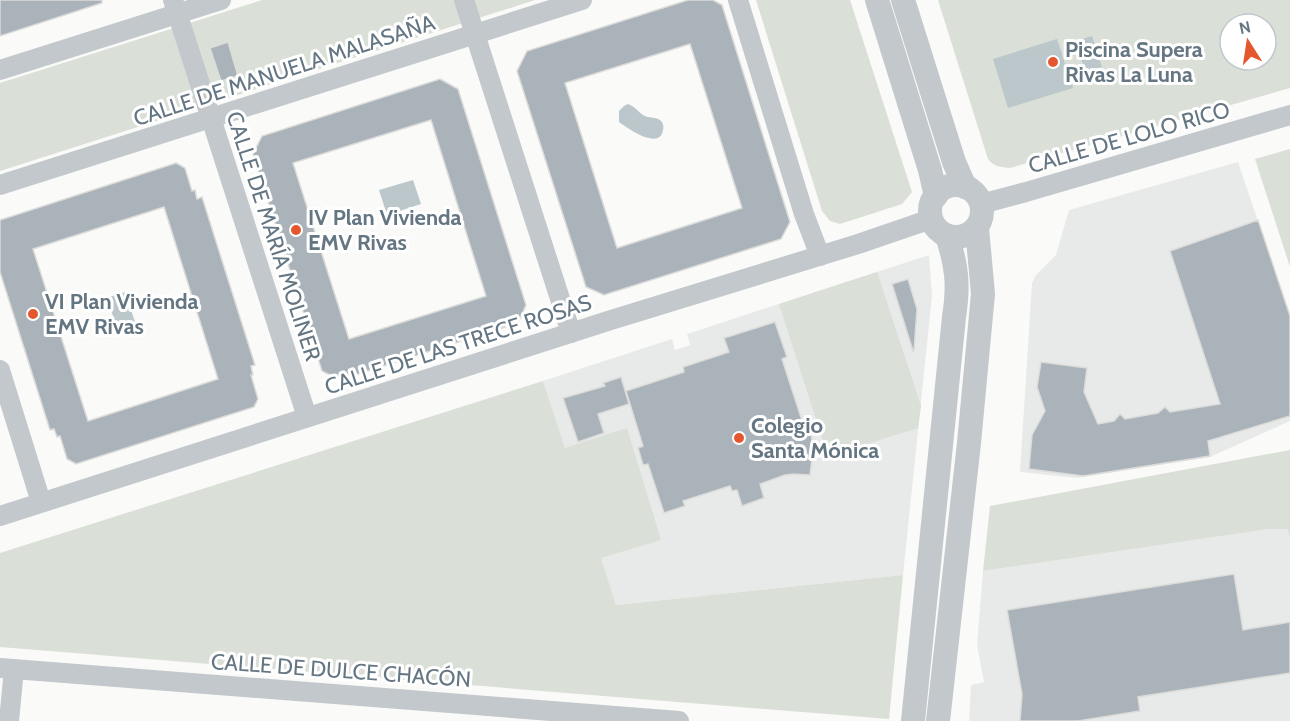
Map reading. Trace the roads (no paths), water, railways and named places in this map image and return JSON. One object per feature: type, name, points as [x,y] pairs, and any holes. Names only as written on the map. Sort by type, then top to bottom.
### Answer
[{"type":"street","points":[[0,70],[176,7],[221,0]]},
{"type":"street","points":[[464,0],[571,333]]},
{"type":"street","name":"CALLE DE MANUELA MALASAÑA","points":[[0,185],[582,0]]},
{"type":"street","points":[[738,0],[804,214],[820,256]]},
{"type":"street","points":[[877,0],[930,170],[938,217],[956,269],[957,294],[913,721]]},
{"type":"street","points":[[903,0],[954,162],[973,195],[982,212],[981,220],[976,228],[963,237],[955,237],[938,217],[942,190],[957,186],[973,195]]},
{"type":"street","name":"CALLE DE MARÍA MOLINER","points":[[176,7],[307,417]]},
{"type":"street","name":"CALLE DE LOLO RICO","points":[[973,195],[1026,192],[1290,115]]},
{"type":"street","name":"CALLE DE LAS TRECE ROSAS","points":[[0,516],[938,217]]},
{"type":"street","points":[[938,721],[983,294],[976,228]]},
{"type":"street","points":[[0,370],[41,502]]},
{"type":"street","points":[[7,669],[9,721]]},
{"type":"street","name":"CALLE DE DULCE CHACÓN","points":[[7,669],[448,712],[679,721]]},
{"type":"place","name":"Piscina Supera Rivas La Luna","points":[[1053,62]]},
{"type":"place","name":"IV Plan Vivienda EMV Rivas","points":[[296,230]]},
{"type":"place","name":"VI Plan Vivienda EMV Rivas","points":[[33,314]]},
{"type":"place","name":"Colegio Santa Mónica","points":[[739,438]]}]
